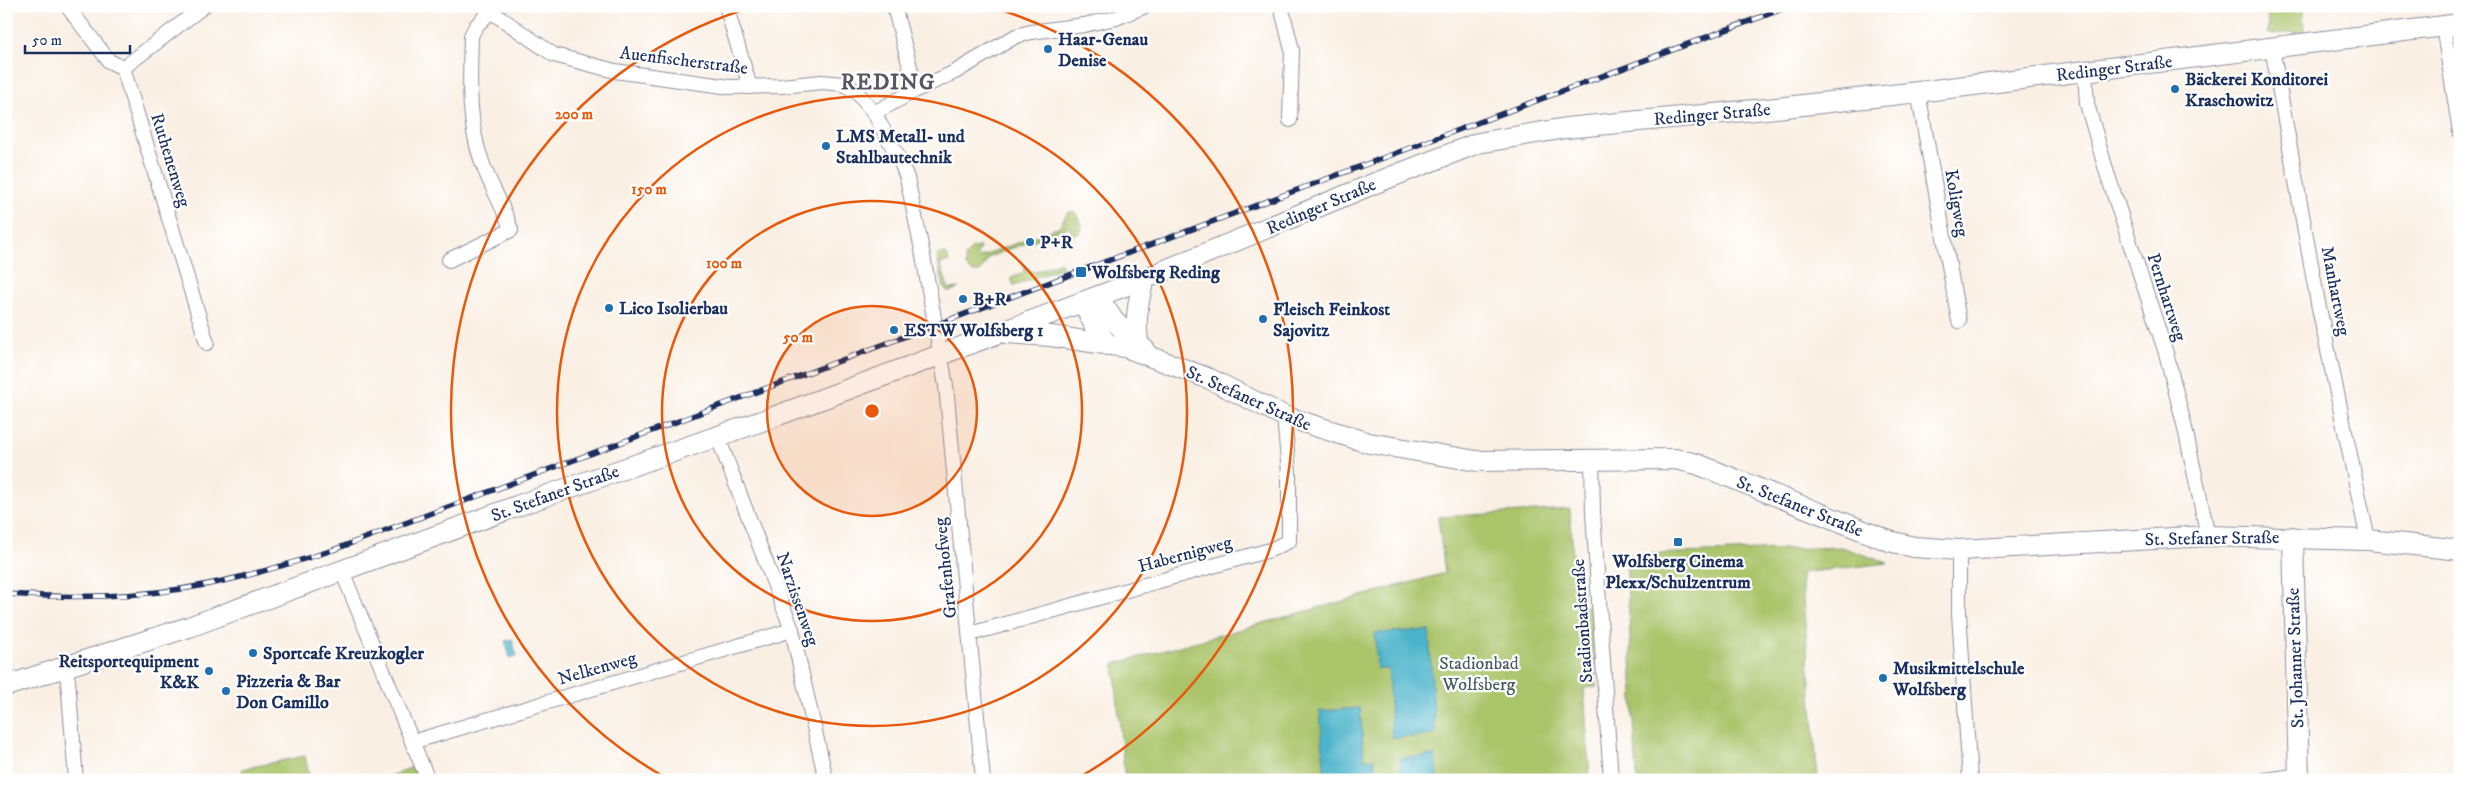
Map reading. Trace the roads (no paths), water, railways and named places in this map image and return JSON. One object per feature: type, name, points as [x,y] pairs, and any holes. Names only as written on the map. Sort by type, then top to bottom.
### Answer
[{"type":"main road","name":"Redinger Straße","points":[[996,333],[1144,279],[1373,184],[1478,143],[1566,128],[1918,92],[2451,25]]},
{"type":"main road","points":[[1139,346],[1136,329],[1137,304],[1144,279]]},
{"type":"main road","name":"St. Stefaner Straße","points":[[1091,299],[1139,346],[1158,360]]},
{"type":"main road","points":[[1091,299],[1097,331],[1108,345]]},
{"type":"main road","name":"St. Stefaner Straße","points":[[6,686],[190,627],[717,435],[776,416],[996,333],[1051,336],[1125,348],[1210,379],[1284,416],[1369,443],[1468,459],[1675,459],[1697,464],[1889,541],[1914,547],[1959,550],[2208,536],[2368,540],[2460,550]]},
{"type":"main road","name":"St. Johanner Straße","points":[[2293,537],[2299,778]]},
{"type":"street","points":[[67,6],[109,60],[123,68],[204,6]]},
{"type":"street","points":[[726,6],[750,87]]},
{"type":"street","points":[[894,6],[916,90]]},
{"type":"street","points":[[874,112],[955,72],[1016,36],[1116,18],[1145,6]]},
{"type":"street","points":[[1280,6],[1292,50],[1290,120]]},
{"type":"street","points":[[449,260],[511,230],[506,211],[482,162],[470,104],[471,36],[486,9]]},
{"type":"street","name":"Auenfischerstraße","points":[[486,9],[554,55],[615,71],[730,87],[837,82],[856,91],[874,112],[900,160],[907,178],[941,353]]},
{"type":"street","points":[[2451,25],[2460,132]]},
{"type":"street","name":"Manhartweg","points":[[2272,48],[2318,303],[2368,540]]},
{"type":"street","name":"Ruthenenweg","points":[[123,68],[207,343]]},
{"type":"street","name":"Pernhartweg","points":[[2085,72],[2087,104],[2106,172],[2166,353],[2184,424],[2208,536]]},
{"type":"street","name":"Koligweg","points":[[1918,92],[1959,321]]},
{"type":"street","name":"Grafenhofweg","points":[[941,353],[984,780]]},
{"type":"street","name":"Habernigweg","points":[[970,634],[1270,550],[1289,541],[1289,473],[1284,416]]},
{"type":"street","name":"Narzissenweg","points":[[717,435],[792,630],[826,780]]},
{"type":"street","name":"Stadionbadstraße","points":[[1592,460],[1593,513],[1611,780]]},
{"type":"street","points":[[1959,550],[1959,613],[1970,780]]},
{"type":"street","points":[[342,571],[428,780]]},
{"type":"street","name":"Nelkenweg","points":[[412,742],[792,630]]},
{"type":"street","points":[[64,668],[68,680],[76,780]]},
{"type":"street","points":[[2264,780],[2299,778]]},
{"type":"water","points":[[1429,630],[1435,735],[1392,738],[1388,669],[1377,669],[1375,633]]},
{"type":"water","points":[[512,639],[517,656],[510,658],[505,641]]},
{"type":"water","points":[[1360,708],[1364,759],[1374,759],[1375,780],[1325,780],[1320,711]]},
{"type":"water","points":[[1435,755],[1437,780],[1402,780],[1400,758]]},
{"type":"railway","points":[[6,594],[94,596],[159,592],[200,586],[239,577],[333,550],[1790,6]]},
{"type":"place","name":"Haar-Genau Denise","points":[[1048,49]]},
{"type":"place","name":"Bäckerei Konditorei Kraschowitz","points":[[2175,89]]},
{"type":"place","name":"LMS Metall- und Stahlbautechnik","points":[[826,146]]},
{"type":"place","name":"P+R","points":[[1030,242]]},
{"type":"place","name":"Wolfsberg Reding","points":[[1081,272]]},
{"type":"place","name":"B+R","points":[[963,299]]},
{"type":"place","name":"Lico Isolierbau","points":[[609,308]]},
{"type":"place","name":"Fleisch Feinkost Sajovitz","points":[[1263,319]]},
{"type":"place","name":"ESTW Wolfsberg 1","points":[[894,330]]},
{"type":"place","name":"Wolfsberg Cinema Plexx/Schulzentrum","points":[[1678,542]]},
{"type":"place","name":"Sportcafe Kreuzkogler","points":[[253,653]]},
{"type":"place","name":"Reitsportequipment K&K","points":[[209,671]]},
{"type":"place","name":"Musikmittelschule Wolfsberg","points":[[1883,678]]},
{"type":"place","name":"Pizzeria & Bar Don Camillo","points":[[226,691]]},
{"type":"district","name":"REDING","points":[[888,81]]},
{"type":"park label","name":"Stadionbad Wolfsberg","points":[[1479,673]]}]
